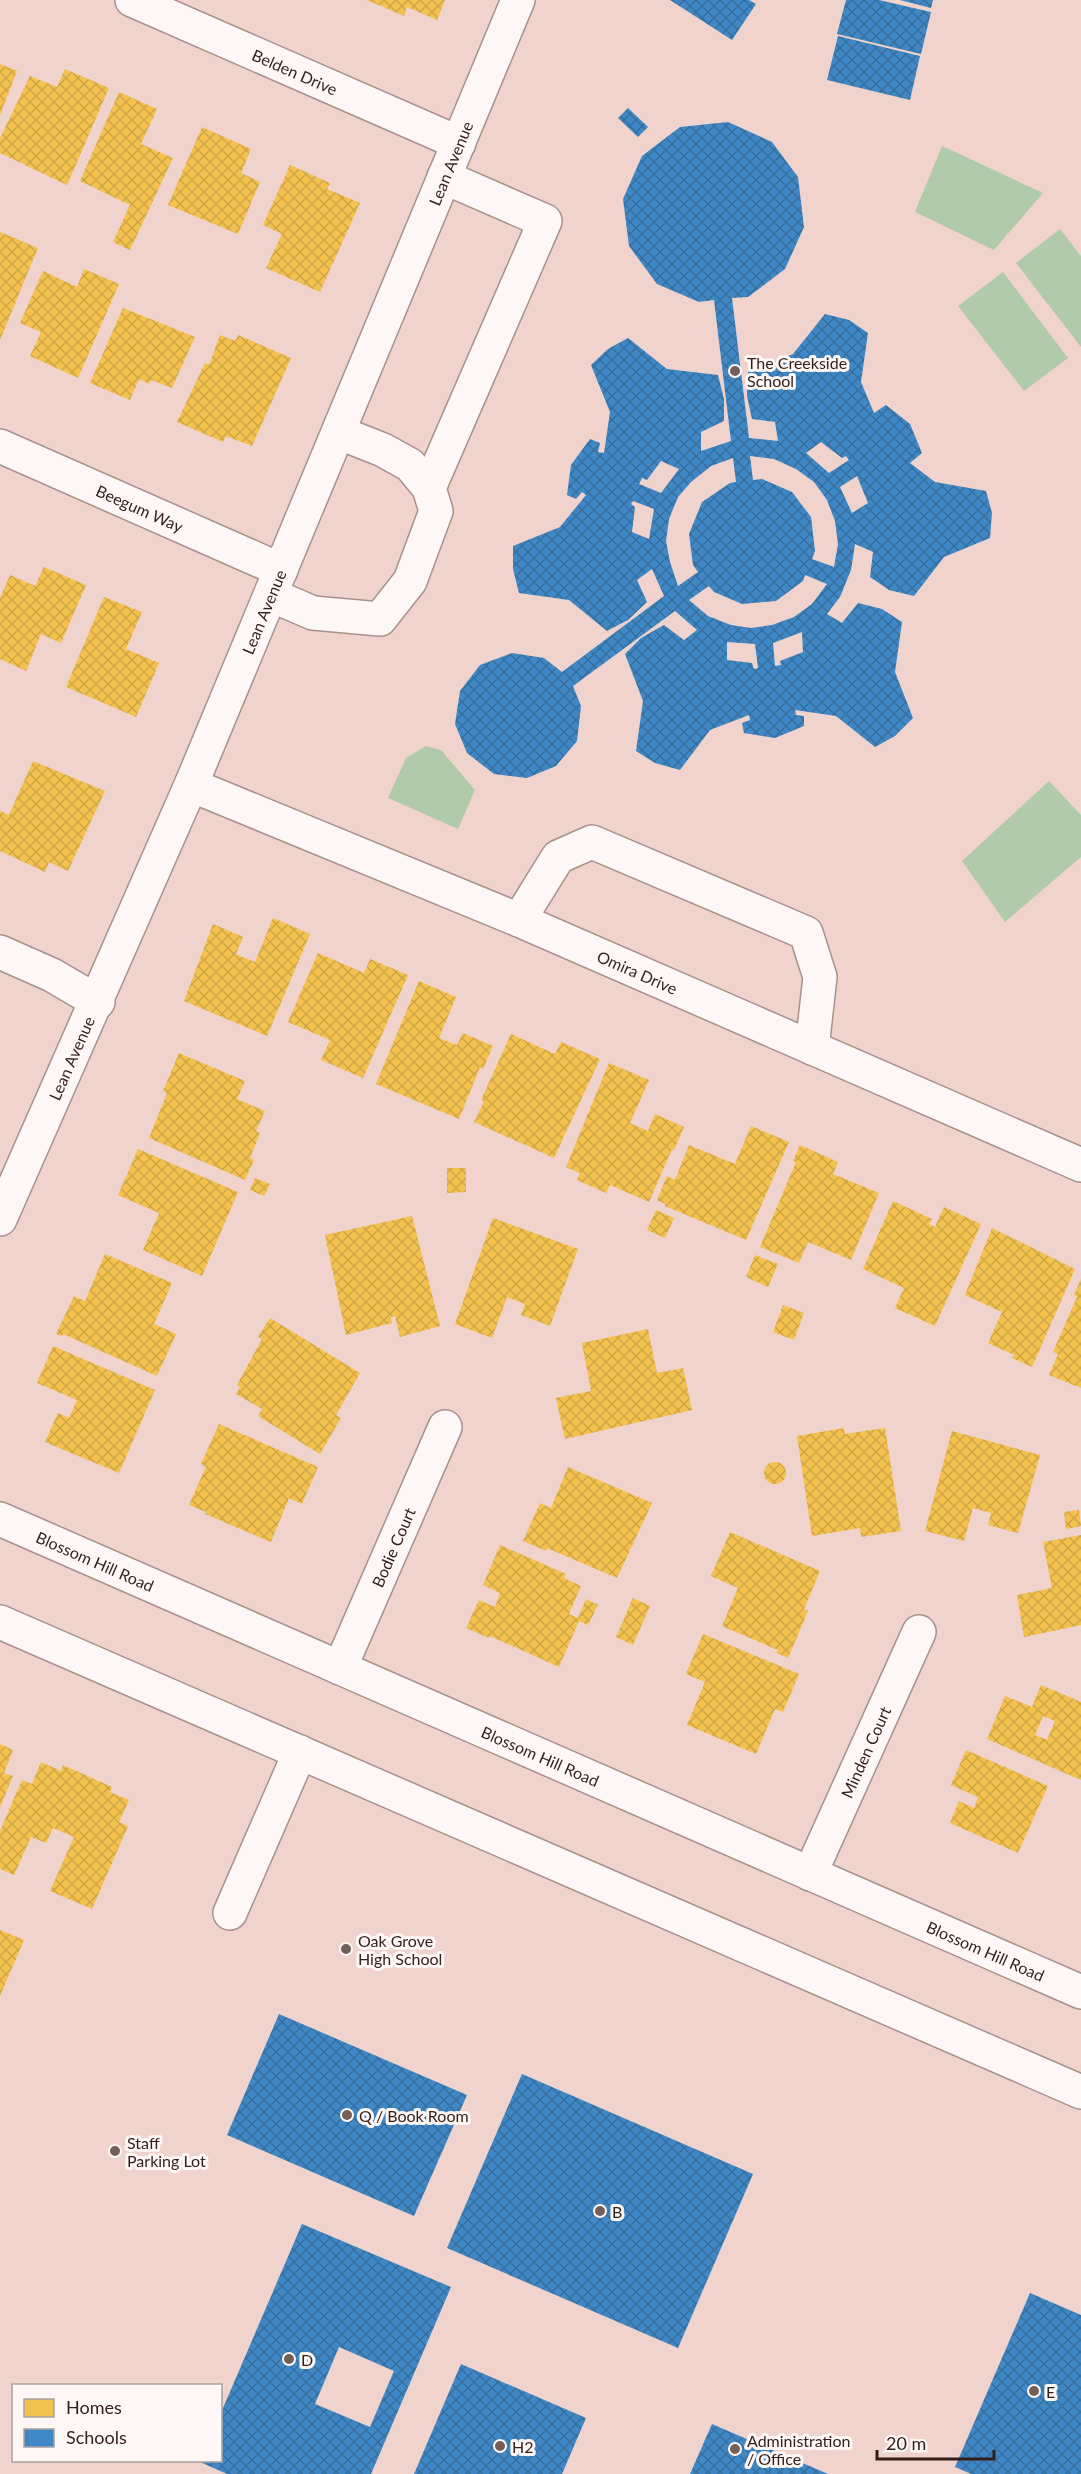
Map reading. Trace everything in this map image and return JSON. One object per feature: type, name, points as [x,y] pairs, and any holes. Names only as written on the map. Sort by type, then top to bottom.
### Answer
[{"type":"street","name":"Belden Drive","points":[[132,0],[459,143]]},
{"type":"street","name":"Lean Avenue","points":[[0,1219],[98,1002],[191,785],[340,433],[518,0]]},
{"type":"street","points":[[340,433],[382,450],[410,465],[429,488],[544,221],[444,177]]},
{"type":"street","name":"Beegum Way","points":[[0,446],[276,582],[313,613],[380,619],[410,581],[436,511],[429,488]]},
{"type":"street","name":"Omira Drive","points":[[191,785],[519,920],[1081,1165]]},
{"type":"street","points":[[519,920],[558,857],[592,842],[806,933],[820,977],[812,1048]]},
{"type":"street","points":[[0,952],[52,975],[98,1002]]},
{"type":"street","name":"Bodie Court","points":[[340,1668],[446,1427]]},
{"type":"street","name":"Blossom Hill Road","points":[[0,1519],[1081,1992]]},
{"type":"street","points":[[0,1622],[15,1637],[300,1752],[1081,2092]]},
{"type":"street","name":"Minden Court","points":[[810,1874],[919,1632]]},
{"type":"street","points":[[230,1913],[300,1752]]},
{"type":"green space","points":[[942,146],[1043,193],[994,250],[915,212]]},
{"type":"green space","points":[[1060,229],[1081,256],[1081,347],[1016,263]]},
{"type":"green space","points":[[1003,272],[1068,358],[1024,391],[958,306]]},
{"type":"green space","points":[[426,746],[441,750],[475,790],[458,829],[388,798],[406,758]]},
{"type":"green space","points":[[1049,781],[1081,815],[1081,857],[1005,922],[962,861]]},
{"type":"building: Homes","points":[[367,0],[445,0],[437,20],[407,7],[404,16]]},
{"type":"building: Homes","points":[[0,64],[17,71],[0,115]]},
{"type":"building: Homes","points":[[65,69],[109,88],[67,185],[0,153],[0,138],[30,76],[57,87]]},
{"type":"building: Homes","points":[[119,92],[157,109],[141,144],[173,158],[130,250],[113,242],[130,205],[80,181]]},
{"type":"building: Homes","points":[[202,127],[251,149],[241,173],[260,182],[238,234],[168,205]]},
{"type":"building: Homes","points":[[290,165],[330,183],[327,189],[360,203],[320,292],[266,268],[282,234],[263,225]]},
{"type":"building: Homes","points":[[0,232],[38,248],[0,340]]},
{"type":"building: Homes","points":[[84,269],[119,284],[78,378],[30,356],[41,332],[20,323],[43,271],[77,287]]},
{"type":"building: Homes","points":[[123,308],[195,337],[172,388],[151,380],[149,384],[139,379],[130,400],[90,383]]},
{"type":"building: Homes","points":[[220,335],[235,341],[238,335],[291,358],[252,446],[226,436],[223,442],[177,422],[205,363],[209,365]]},
{"type":"building: Homes","points":[[44,567],[86,585],[61,643],[41,634],[26,671],[0,659],[0,598],[10,575],[35,586]]},
{"type":"building: Homes","points":[[104,597],[142,612],[126,649],[159,663],[136,717],[66,687]]},
{"type":"building: Homes","points":[[33,761],[105,791],[68,871],[49,862],[45,872],[0,851],[0,811],[9,815]]},
{"type":"building: Homes","points":[[273,918],[310,934],[267,1036],[184,1001],[213,924],[243,937],[236,954],[255,962]]},
{"type":"building: Homes","points":[[318,953],[364,973],[370,959],[408,975],[363,1078],[321,1060],[330,1040],[288,1022]]},
{"type":"building: Homes","points":[[419,981],[456,997],[439,1038],[457,1045],[463,1033],[493,1046],[483,1069],[480,1067],[459,1119],[376,1084]]},
{"type":"building: Homes","points":[[511,1034],[555,1054],[561,1042],[600,1059],[554,1158],[474,1122],[484,1101],[481,1100]]},
{"type":"building: Homes","points":[[179,1053],[245,1081],[237,1099],[265,1111],[256,1131],[260,1133],[250,1158],[254,1160],[245,1180],[149,1138],[167,1093],[163,1091]]},
{"type":"building: Homes","points":[[609,1063],[649,1080],[630,1123],[648,1131],[655,1114],[684,1127],[649,1202],[610,1185],[606,1193],[577,1180],[580,1173],[566,1167]]},
{"type":"building: Homes","points":[[751,1126],[789,1142],[746,1240],[665,1206],[657,1200],[667,1176],[675,1180],[689,1145],[735,1164]]},
{"type":"building: Homes","points":[[800,1145],[838,1162],[833,1174],[879,1193],[851,1260],[808,1242],[799,1263],[760,1247],[796,1162],[793,1161]]},
{"type":"building: Homes","points":[[138,1149],[238,1192],[202,1276],[143,1250],[159,1213],[118,1195]]},
{"type":"building: Homes","points":[[447,1168],[466,1168],[466,1192],[447,1193]]},
{"type":"building: Homes","points":[[255,1178],[270,1184],[264,1196],[250,1190]]},
{"type":"building: Homes","points":[[893,1201],[932,1219],[929,1224],[935,1227],[944,1207],[981,1224],[935,1326],[895,1308],[904,1288],[863,1269]]},
{"type":"building: Homes","points":[[656,1210],[674,1218],[665,1238],[647,1230]]},
{"type":"building: Homes","points":[[412,1216],[440,1326],[400,1337],[395,1316],[391,1317],[392,1323],[346,1335],[325,1235]]},
{"type":"building: Homes","points":[[493,1218],[578,1249],[550,1326],[521,1315],[525,1304],[507,1297],[492,1338],[455,1324]]},
{"type":"building: Homes","points":[[992,1228],[1075,1269],[1032,1367],[1012,1358],[1014,1355],[988,1343],[1002,1312],[965,1295]]},
{"type":"building: Homes","points":[[105,1254],[172,1283],[154,1324],[176,1334],[157,1376],[63,1334],[62,1336],[56,1334],[74,1296],[85,1301]]},
{"type":"building: Homes","points":[[755,1255],[778,1264],[768,1287],[746,1277]]},
{"type":"building: Homes","points":[[1081,1279],[1081,1388],[1049,1375],[1058,1354],[1053,1352],[1077,1297],[1074,1295]]},
{"type":"building: Homes","points":[[783,1305],[804,1313],[794,1340],[773,1332]]},
{"type":"building: Homes","points":[[270,1318],[360,1373],[336,1415],[341,1418],[320,1454],[258,1416],[262,1409],[236,1394],[240,1387],[237,1385],[262,1339],[258,1337]]},
{"type":"building: Homes","points":[[648,1329],[657,1373],[683,1368],[692,1410],[565,1439],[556,1398],[591,1391],[582,1343]]},
{"type":"building: Homes","points":[[53,1346],[155,1390],[119,1473],[45,1442],[58,1413],[69,1418],[77,1400],[37,1383]]},
{"type":"building: Homes","points":[[219,1424],[318,1467],[302,1504],[289,1498],[271,1542],[189,1505],[206,1467],[201,1464]]},
{"type":"building: Homes","points":[[844,1428],[845,1434],[885,1428],[901,1531],[861,1537],[860,1528],[812,1536],[797,1436]]},
{"type":"building: Homes","points":[[952,1431],[1040,1455],[1018,1533],[988,1525],[991,1513],[973,1508],[964,1541],[925,1531]]},
{"type":"building: Homes","points":[[775,1462],[783,1465],[786,1473],[783,1481],[775,1484],[767,1481],[764,1473],[767,1465]]},
{"type":"building: Homes","points":[[568,1467],[652,1503],[617,1578],[547,1548],[546,1551],[523,1541],[540,1503],[551,1508]]},
{"type":"building: Homes","points":[[1079,1510],[1081,1526],[1066,1529],[1064,1512]]},
{"type":"building: Homes","points":[[730,1532],[820,1571],[804,1609],[808,1611],[788,1658],[777,1653],[778,1650],[722,1626],[738,1588],[711,1576]]},
{"type":"building: Homes","points":[[1081,1535],[1081,1625],[1024,1637],[1017,1595],[1052,1588],[1043,1542]]},
{"type":"building: Homes","points":[[500,1545],[566,1574],[564,1578],[581,1586],[569,1614],[578,1618],[586,1599],[598,1605],[588,1625],[579,1621],[559,1667],[490,1636],[489,1638],[466,1628],[479,1600],[495,1607],[500,1593],[483,1585]]},
{"type":"building: Homes","points":[[633,1598],[650,1606],[633,1645],[616,1637]]},
{"type":"building: Homes","points":[[703,1634],[799,1674],[783,1712],[775,1709],[756,1754],[687,1725],[705,1682],[686,1674]]},
{"type":"building: Homes","points":[[1041,1685],[1081,1702],[1081,1780],[987,1739],[1005,1696],[1032,1707]],"holes":[[[1043,1716],[1055,1721],[1047,1740],[1035,1735]]]},
{"type":"building: Homes","points":[[0,1744],[13,1750],[4,1773],[13,1776],[0,1807]]},
{"type":"building: Homes","points":[[966,1750],[1048,1786],[1018,1853],[950,1823],[959,1801],[974,1808],[978,1797],[951,1785]]},
{"type":"building: Homes","points":[[41,1762],[61,1771],[63,1765],[112,1787],[110,1792],[129,1800],[119,1822],[128,1826],[92,1909],[50,1891],[74,1837],[53,1828],[46,1843],[31,1837],[14,1875],[0,1869],[0,1831],[22,1780],[32,1784]]},
{"type":"building: Homes","points":[[0,1930],[24,1940],[0,1996]]},
{"type":"building: Schools","points":[[670,0],[749,0],[756,4],[732,40]]},
{"type":"building: Schools","points":[[846,0],[879,0],[931,12],[921,54],[837,34]]},
{"type":"building: Schools","points":[[900,0],[933,0],[931,8]]},
{"type":"building: Schools","points":[[838,36],[920,56],[910,100],[827,80]]},
{"type":"building: Schools","points":[[628,108],[648,127],[638,137],[618,118]]},
{"type":"building: Schools","points":[[728,122],[772,142],[798,177],[804,227],[785,269],[748,297],[732,298],[749,438],[778,441],[775,422],[752,419],[747,396],[748,372],[793,354],[825,314],[849,320],[868,333],[861,382],[874,413],[886,405],[910,424],[922,453],[910,463],[935,482],[986,491],[992,513],[990,538],[944,557],[914,596],[889,590],[870,577],[873,552],[855,544],[851,570],[840,597],[827,614],[842,623],[858,603],[882,609],[902,622],[895,672],[913,718],[895,736],[875,747],[836,716],[795,710],[796,715],[804,716],[804,726],[775,738],[744,733],[742,723],[750,720],[749,715],[710,730],[680,770],[655,763],[636,751],[643,701],[625,654],[641,638],[664,625],[684,640],[697,630],[675,611],[573,686],[581,706],[577,741],[556,766],[527,778],[494,774],[467,753],[455,724],[460,691],[480,665],[512,653],[544,658],[562,672],[664,596],[652,569],[637,580],[647,602],[628,620],[607,631],[569,600],[519,593],[513,569],[513,546],[560,527],[586,495],[582,492],[576,499],[567,495],[571,465],[590,439],[600,443],[598,452],[604,453],[610,412],[591,365],[608,349],[628,338],[667,369],[718,375],[724,399],[724,421],[701,432],[701,451],[731,441],[714,300],[699,302],[657,284],[629,246],[623,199],[642,156],[680,127]],"holes":[[[821,442],[842,458],[846,456],[849,460],[829,473],[806,453]],[[750,456],[774,459],[796,469],[814,482],[827,500],[835,521],[838,544],[834,567],[812,559],[815,551],[811,517],[792,492],[762,479],[753,480]],[[733,458],[736,482],[730,483],[702,502],[689,534],[693,565],[698,572],[678,586],[666,541],[669,519],[678,497],[691,482],[711,466]],[[661,461],[679,469],[661,493],[639,484],[642,478],[647,480]],[[857,476],[868,503],[852,513],[840,487]],[[633,501],[654,509],[649,539],[632,532],[635,507],[631,504]],[[805,575],[827,584],[812,604],[794,617],[772,625],[751,628],[731,625],[708,616],[689,600],[709,586],[714,592],[742,604],[776,601],[803,581]],[[802,632],[803,652],[780,661],[781,665],[775,666],[773,643]],[[727,642],[755,644],[758,668],[754,669],[752,663],[727,660]]]},
{"type":"building: Schools","name":"Q / Book Room","points":[[279,2014],[467,2095],[414,2216],[227,2135]]},
{"type":"building: Schools","name":"B","points":[[522,2074],[753,2174],[678,2348],[447,2248]]},
{"type":"building: Schools","name":"D","points":[[302,2224],[451,2287],[371,2474],[227,2474],[200,2462],[222,2462],[222,2410]],"holes":[[[339,2347],[394,2371],[370,2427],[315,2404]]]},
{"type":"building: Schools","name":"E","points":[[1030,2293],[1081,2315],[1081,2474],[971,2474],[955,2467]]},
{"type":"building: Schools","name":"H2","points":[[461,2364],[586,2418],[562,2474],[414,2474]]},
{"type":"building: Schools","name":"Administration / Office","points":[[712,2424],[828,2474],[690,2474]]},
{"type":"place","name":"The Creekside School","points":[[735,371]]},
{"type":"place","name":"Oak Grove High School","points":[[346,1949]]},
{"type":"place","name":"Q / Book Room","points":[[347,2115]]},
{"type":"place","name":"Staff Parking Lot","points":[[115,2151]]},
{"type":"place","name":"B","points":[[600,2211]]},
{"type":"place","name":"D","points":[[289,2359]]},
{"type":"place","name":"E","points":[[1034,2391]]},
{"type":"place","name":"H2","points":[[500,2446]]},
{"type":"place","name":"Administration / Office","points":[[735,2449]]}]
